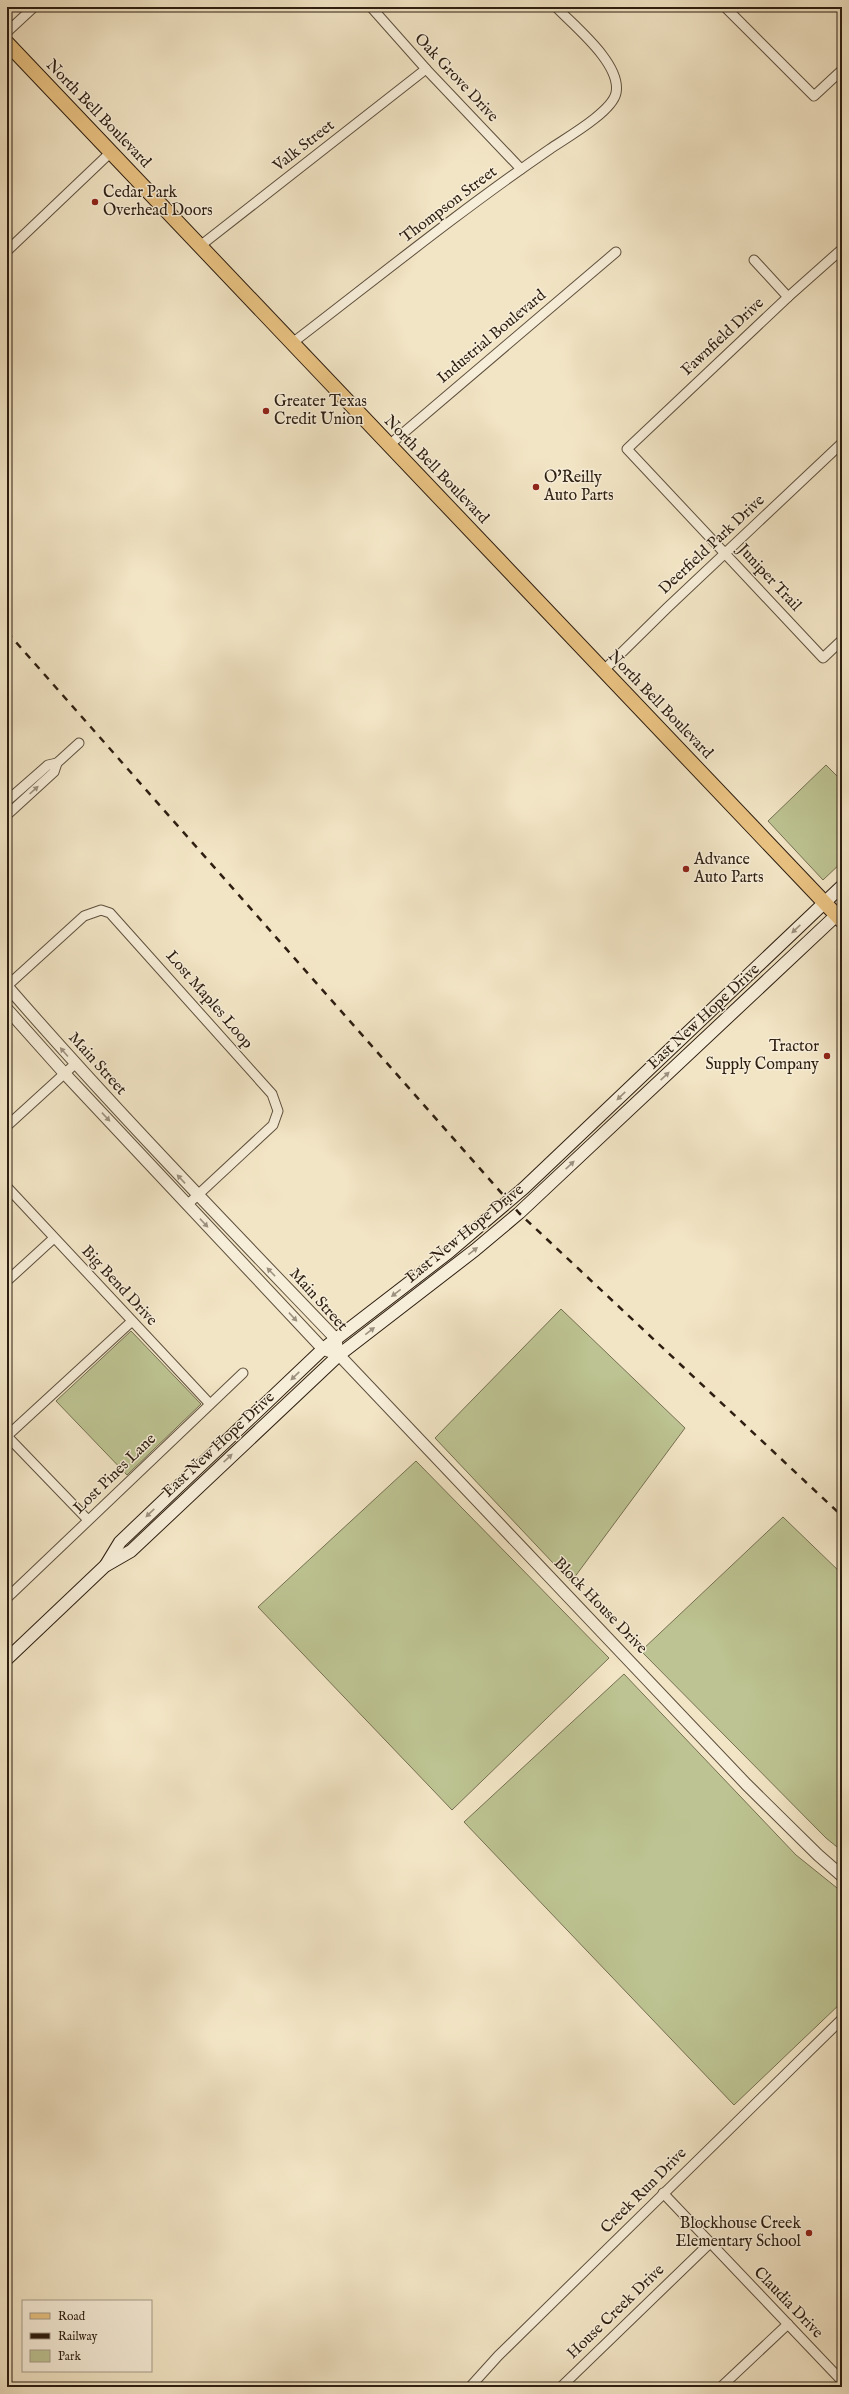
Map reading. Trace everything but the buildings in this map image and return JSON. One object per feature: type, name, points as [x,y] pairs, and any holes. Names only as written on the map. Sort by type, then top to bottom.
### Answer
[{"type":"main road","name":"North Bell Boulevard","points":[[7,43],[388,446],[825,903],[840,916]]},
{"type":"main road","name":"East New Hope Drive","points":[[105,1566],[120,1542],[323,1349],[449,1252],[524,1188],[842,886]]},
{"type":"main road","name":"East New Hope Drive","points":[[7,1659],[105,1566],[131,1551],[199,1485],[339,1355],[476,1250],[519,1213],[840,916]]},
{"type":"street","points":[[7,32],[34,7]]},
{"type":"street","name":"Oak Grove Drive","points":[[371,7],[426,69],[521,169]]},
{"type":"street","name":"Thompson Street","points":[[291,344],[521,169],[597,116],[613,101],[617,86],[614,74],[607,61],[556,7]]},
{"type":"street","points":[[725,7],[814,96],[842,70]]},
{"type":"street","name":"Valk Street","points":[[200,246],[426,69]]},
{"type":"street","points":[[7,251],[111,152]]},
{"type":"street","name":"Fawnfield Drive","points":[[627,449],[788,297],[842,250]]},
{"type":"street","name":"Industrial Boulevard","points":[[388,446],[616,252]]},
{"type":"street","points":[[754,260],[788,297]]},
{"type":"street","name":"Deerfield Park Drive","points":[[603,671],[842,443]]},
{"type":"street","name":"Juniper Trail","points":[[627,449],[823,658],[842,640]]},
{"type":"street","points":[[7,815],[54,772],[57,763],[79,743]]},
{"type":"street","points":[[7,801],[48,765],[57,763]]},
{"type":"street","name":"Lost Maples Loop","points":[[7,986],[84,916],[101,910],[117,919],[272,1094],[278,1111],[273,1125],[187,1205]]},
{"type":"street","name":"Main Street","points":[[7,986],[75,1064],[197,1196],[336,1339],[339,1355]]},
{"type":"street","name":"Main Street","points":[[7,1009],[65,1074],[323,1349],[339,1355]]},
{"type":"street","points":[[7,1126],[75,1064]]},
{"type":"street","name":"Big Bend Drive","points":[[7,1187],[131,1322],[210,1404]]},
{"type":"street","points":[[7,1281],[54,1238]]},
{"type":"street","points":[[88,1520],[7,1436],[131,1322]]},
{"type":"street","name":"Block House Drive","points":[[339,1355],[746,1784],[818,1855],[842,1876]]},
{"type":"street","name":"Lost Pines Lane","points":[[7,1598],[243,1373]]},
{"type":"street","name":"Creek Run Drive","points":[[470,2387],[498,2356],[842,2019]]},
{"type":"street","name":"Claudia Drive","points":[[663,2193],[842,2381]]},
{"type":"street","name":"House Creek Drive","points":[[561,2387],[710,2243]]},
{"type":"street","points":[[721,2387],[788,2324]]},
{"type":"green space","points":[[826,765],[842,781],[842,862],[823,880],[768,821]]},
{"type":"green space","points":[[561,1309],[685,1428],[571,1582],[435,1438]]},
{"type":"green space","points":[[131,1331],[201,1404],[127,1475],[56,1401]]},
{"type":"green space","points":[[416,1461],[609,1658],[452,1810],[258,1607]]},
{"type":"green space","points":[[783,1517],[842,1574],[842,1851],[826,1838],[641,1651]]},
{"type":"green space","points":[[624,1674],[796,1855],[842,1892],[842,2002],[734,2105],[464,1822]]},
{"type":"railway","points":[[7,632],[519,1213],[842,1516]]},
{"type":"place","name":"Cedar Park Overhead Doors","points":[[95,202]]},
{"type":"place","name":"Greater Texas Credit Union","points":[[266,411]]},
{"type":"place","name":"O'Reilly Auto Parts","points":[[536,487]]},
{"type":"place","name":"Advance Auto Parts","points":[[686,869]]},
{"type":"place","name":"Tractor Supply Company","points":[[827,1056]]},
{"type":"place","name":"Blockhouse Creek Elementary School","points":[[809,2233]]}]
